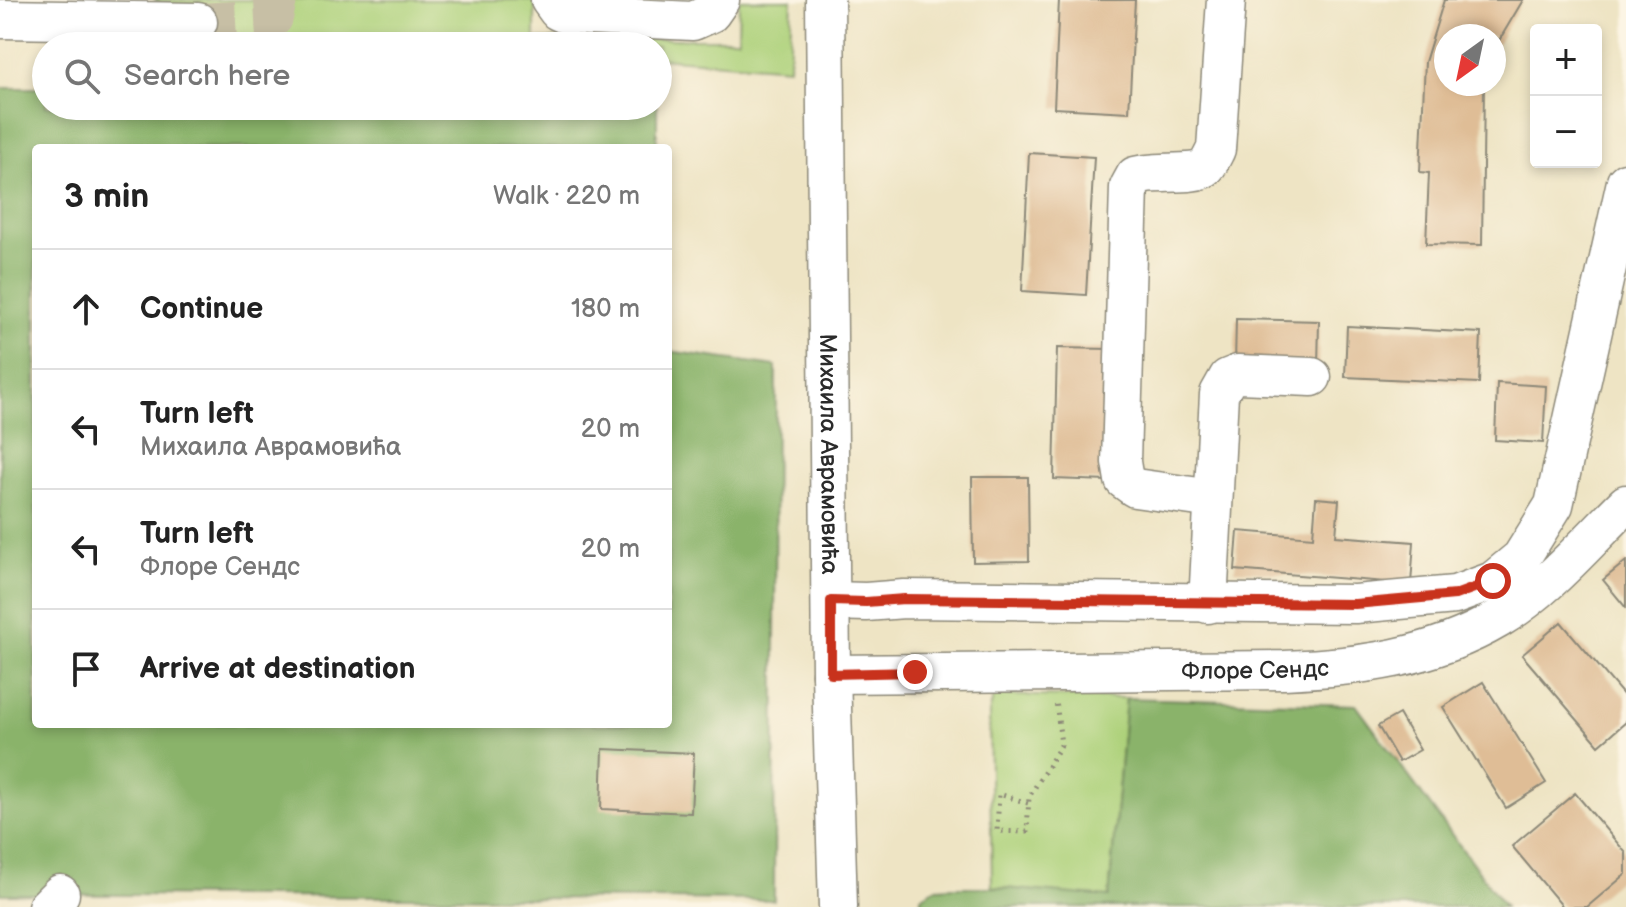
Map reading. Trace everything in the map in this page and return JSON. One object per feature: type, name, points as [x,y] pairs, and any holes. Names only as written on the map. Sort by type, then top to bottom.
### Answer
[{"type":"street","points":[[550,0],[558,11],[567,15],[693,21],[711,13],[720,0]]},
{"type":"street","name":"Михаила Аврамовића","points":[[825,0],[831,674],[838,907]]},
{"type":"street","points":[[1213,499],[1135,488],[1124,480],[1122,446],[1129,187],[1135,176],[1150,172],[1198,172],[1208,165],[1216,149],[1226,0]]},
{"type":"street","points":[[18,13],[136,11],[198,22]]},
{"type":"street","points":[[831,601],[904,599],[1355,604],[1455,595],[1493,581],[1521,558],[1554,505],[1626,182]]},
{"type":"street","points":[[1208,604],[1219,394],[1228,378],[1238,374],[1312,377]]},
{"type":"street","name":"Флоре Сендс","points":[[831,674],[1343,668],[1426,651],[1500,618],[1534,593],[1626,504]]},
{"type":"path","points":[[1028,803],[999,794],[997,831],[1027,832],[1029,797],[1061,745],[1053,671]]},
{"type":"green space","points":[[155,0],[535,0],[535,32],[216,32],[215,7],[161,6]]},
{"type":"green space","points":[[739,0],[792,0],[789,68],[672,59],[672,39],[738,39]]},
{"type":"green space","points":[[0,88],[32,88],[32,120],[657,120],[657,144],[32,144],[32,728],[672,728],[672,352],[776,366],[774,900],[0,894]]},
{"type":"green space","points":[[994,695],[1126,698],[1109,898],[992,887],[989,713]]},
{"type":"green space","points":[[1126,698],[1356,705],[1505,907],[921,907],[921,897],[936,888],[954,887],[992,887],[1109,897]]},
{"type":"building","points":[[1059,0],[1135,0],[1129,112],[1054,108]]},
{"type":"building","points":[[1444,0],[1523,0],[1506,29],[1506,24],[1437,24]]},
{"type":"building","points":[[1434,33],[1434,96],[1484,96],[1482,245],[1426,244],[1429,173],[1420,172],[1425,62]]},
{"type":"building","points":[[1029,153],[1094,157],[1086,295],[1022,291]]},
{"type":"building","points":[[1236,319],[1319,321],[1318,367],[1235,365]]},
{"type":"building","points":[[1347,326],[1481,333],[1479,383],[1345,377]]},
{"type":"building","points":[[1057,348],[1111,349],[1108,481],[1054,479]]},
{"type":"building","points":[[1497,383],[1546,386],[1543,443],[1495,440]]},
{"type":"building","points":[[972,477],[1028,477],[1029,561],[973,562]]},
{"type":"building","points":[[1316,498],[1339,500],[1336,536],[1414,542],[1411,584],[1235,570],[1238,531],[1313,537]]},
{"type":"building","points":[[1626,561],[1626,608],[1603,580]]},
{"type":"building","points":[[1561,622],[1626,698],[1626,722],[1599,745],[1522,655]]},
{"type":"building","points":[[1483,682],[1546,783],[1506,808],[1443,707]]},
{"type":"building","points":[[1399,714],[1420,750],[1399,762],[1378,726]]},
{"type":"building","points":[[603,749],[694,753],[691,813],[601,809]]},
{"type":"building","points":[[1575,793],[1626,853],[1626,874],[1587,907],[1563,907],[1512,846]]},
{"type":"tunnel","points":[[198,22],[274,18],[278,0]]},
{"type":"route","points":[[915,672],[831,674],[831,601],[904,599],[1355,604],[1455,595],[1493,581]]}]
